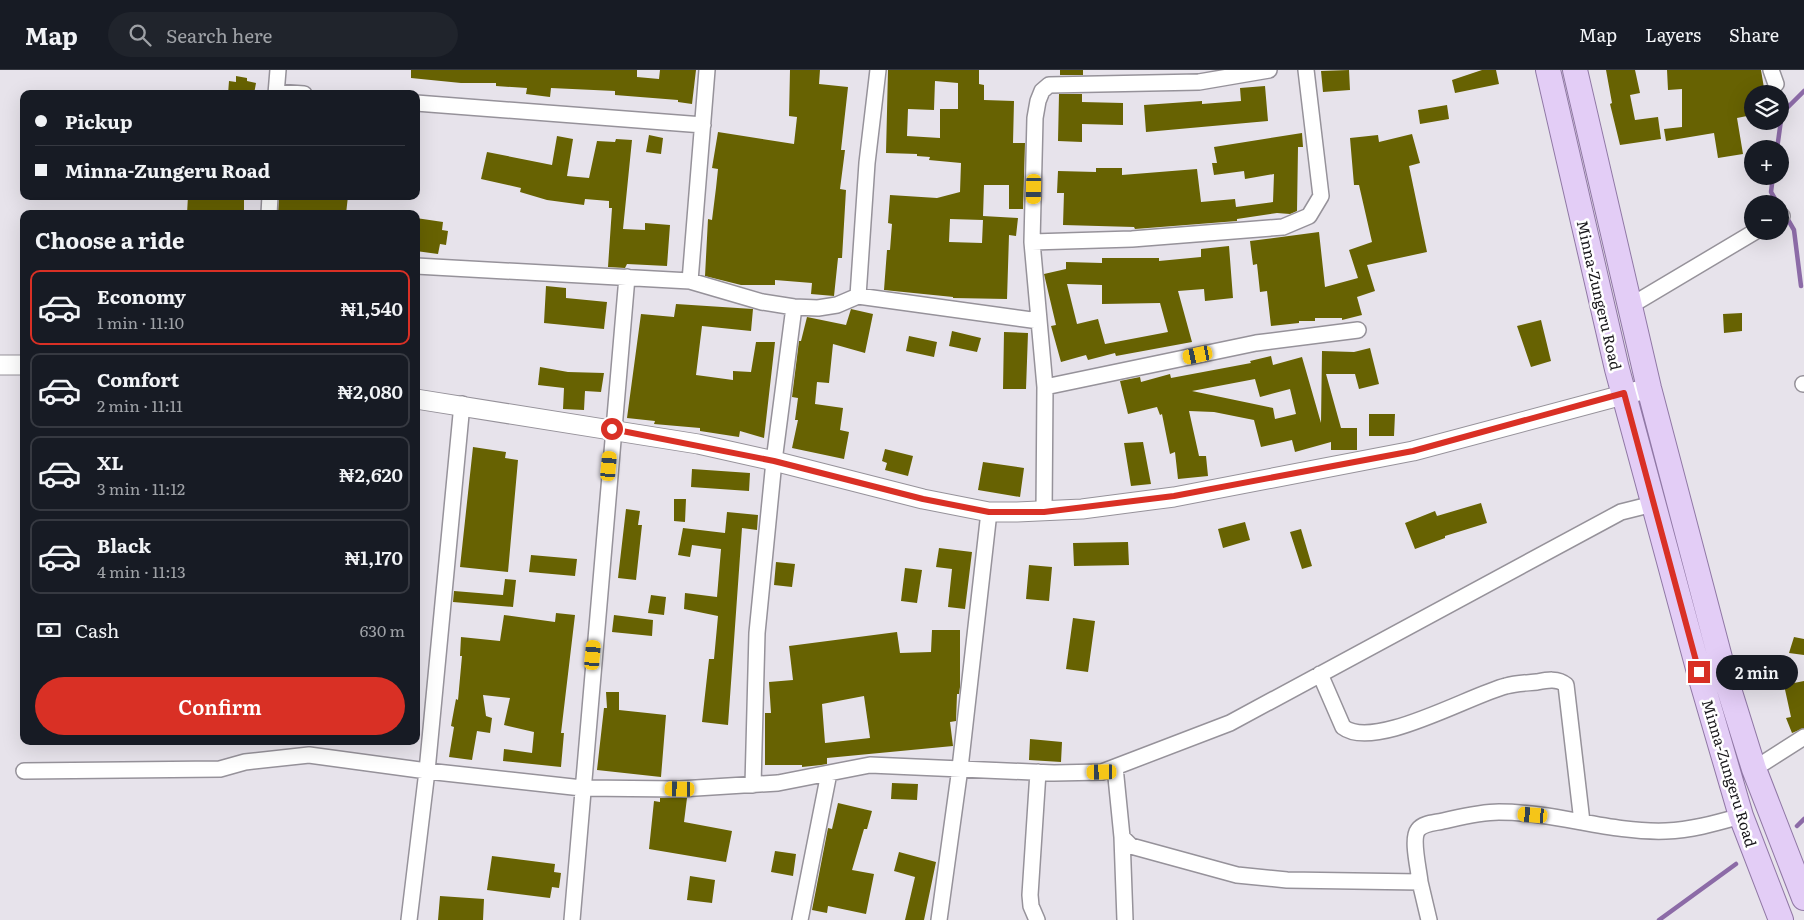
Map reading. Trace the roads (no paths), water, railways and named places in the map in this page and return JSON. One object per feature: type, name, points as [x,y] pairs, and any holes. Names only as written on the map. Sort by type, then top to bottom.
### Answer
[{"type":"main road","name":"Minna-Zungeru Road","points":[[1548,70],[1624,393],[1699,672],[1741,816],[1781,920]]},
{"type":"main road","name":"Minna-Zungeru Road","points":[[1575,70],[1649,388],[1724,674],[1754,769],[1804,898]]},
{"type":"street","points":[[276,90],[278,70]]},
{"type":"street","points":[[690,281],[707,70]]},
{"type":"street","points":[[858,296],[867,163],[878,70]]},
{"type":"street","points":[[1044,512],[1045,387],[1032,242],[1035,118],[1040,96],[1049,85],[1199,82],[1269,70]]},
{"type":"street","points":[[1032,242],[1132,239],[1283,228],[1309,216],[1321,196],[1306,70]]},
{"type":"street","points":[[420,102],[703,125]]},
{"type":"street","points":[[1630,306],[1744,238]]},
{"type":"street","points":[[420,266],[690,281],[762,302],[794,307],[818,308],[836,305],[858,296],[1039,321]]},
{"type":"street","points":[[572,920],[626,277]]},
{"type":"street","points":[[753,785],[757,633],[774,461],[794,307]]},
{"type":"street","points":[[1045,387],[1256,343],[1358,330]]},
{"type":"street","points":[[0,365],[20,365]]},
{"type":"street","points":[[420,399],[462,404],[612,429],[774,461],[923,499],[989,512],[1044,512],[1174,496],[1413,451],[1624,393],[1649,388]]},
{"type":"street","points":[[409,920],[426,771],[462,404]]},
{"type":"street","points":[[24,771],[220,768],[246,762],[309,755],[426,771],[582,788],[680,789],[778,783],[870,765],[1038,772],[1102,772],[1230,723],[1622,512],[1653,504]]},
{"type":"street","points":[[938,920],[960,768],[989,512]]},
{"type":"street","points":[[1320,674],[1343,727],[1357,734],[1409,723],[1506,686],[1546,680],[1562,682],[1566,685],[1582,822]]},
{"type":"street","points":[[1754,769],[1804,737]]},
{"type":"street","points":[[1115,767],[1122,837],[1125,920]]},
{"type":"street","points":[[1037,920],[1031,906],[1030,895],[1038,772]]},
{"type":"street","points":[[800,920],[829,773]]},
{"type":"street","points":[[1429,920],[1420,882],[1415,838],[1419,829],[1426,825],[1470,815],[1500,812],[1616,828],[1665,831],[1696,828],[1741,816]]},
{"type":"street","points":[[1122,837],[1131,846],[1237,874],[1287,880],[1420,882]]},
{"type":"waterway","points":[[1778,140],[1782,113],[1804,91]]},
{"type":"waterway","points":[[1772,185],[1773,195]]},
{"type":"waterway","points":[[1789,221],[1794,230],[1801,286]]},
{"type":"waterway","points":[[1797,826],[1804,819]]},
{"type":"waterway","points":[[1659,920],[1736,864]]}]
